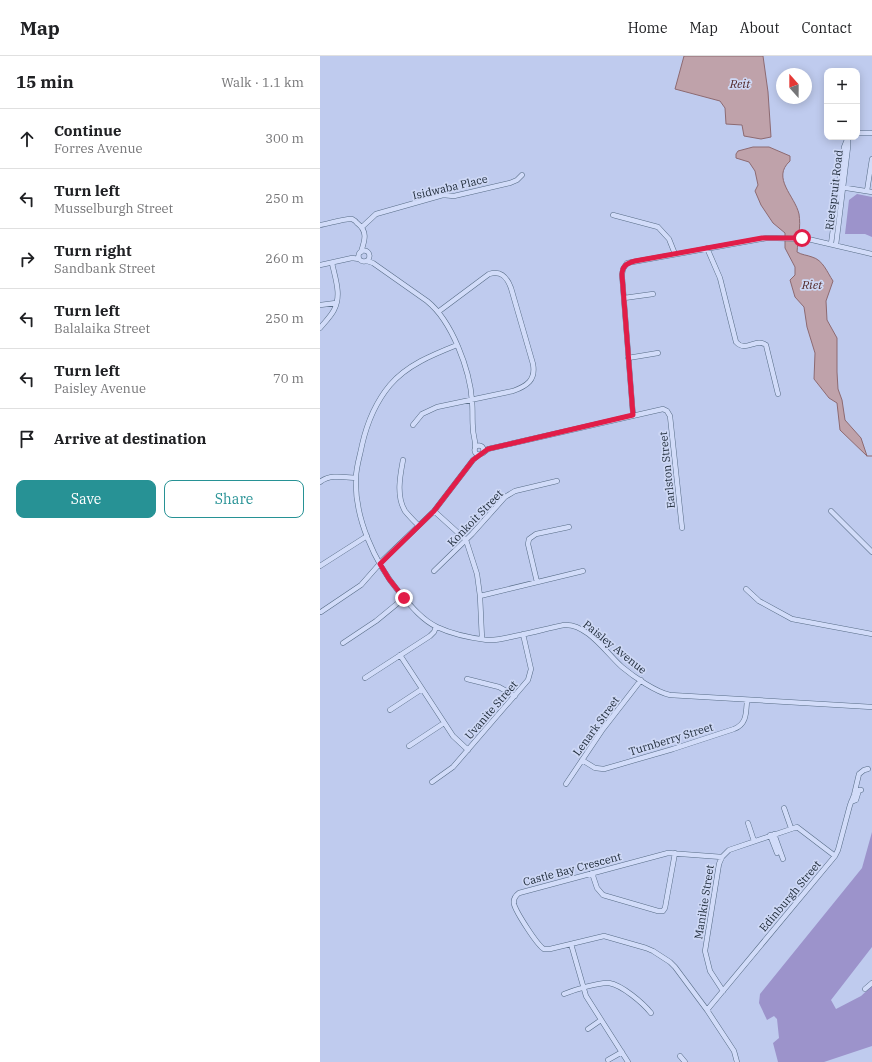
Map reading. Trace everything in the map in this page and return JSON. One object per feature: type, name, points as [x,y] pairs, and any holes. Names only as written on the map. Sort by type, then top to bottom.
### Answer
[{"type":"street","points":[[860,133],[872,133]]},
{"type":"street","name":"Rietspruit Road","points":[[834,244],[848,140]]},
{"type":"street","points":[[841,187],[869,192],[872,160]]},
{"type":"street","name":"Isidwaba Place","points":[[362,227],[378,213],[443,195],[454,196],[510,183],[517,180],[522,175]]},
{"type":"street","points":[[613,216],[658,228],[669,239],[675,254]]},
{"type":"street","points":[[320,225],[351,219],[362,227],[364,233],[361,254],[363,261],[368,259]]},
{"type":"street","points":[[321,612],[361,585],[418,525],[434,511],[473,460],[488,449],[633,415],[624,298],[623,269],[625,265],[630,262],[762,238],[802,238],[834,244],[872,254]]},
{"type":"street","points":[[706,248],[720,278],[736,342],[740,346],[761,342],[766,345],[778,394]]},
{"type":"street","points":[[320,265],[352,258],[368,252],[368,259]]},
{"type":"street","points":[[368,259],[428,301],[438,312],[449,330],[465,367],[472,400],[473,428],[477,447],[481,454]]},
{"type":"street","points":[[320,328],[332,313],[338,294],[332,263]]},
{"type":"street","points":[[413,425],[422,414],[433,408],[518,389],[528,383],[532,378],[533,366],[508,281],[500,274],[489,274],[438,312]]},
{"type":"street","points":[[624,298],[653,294]]},
{"type":"street","points":[[320,305],[336,303]]},
{"type":"street","name":"Paisley Avenue","points":[[456,345],[428,356],[407,370],[395,380],[382,396],[373,411],[367,426],[356,478],[359,504],[367,536],[380,564],[389,579],[420,615],[436,627],[450,632],[491,640],[564,625],[576,627],[597,642],[621,666],[658,691],[670,695],[872,707]]},
{"type":"street","points":[[628,358],[658,353]]},
{"type":"street","name":"Earlston Street","points":[[633,415],[660,409],[667,411],[670,416],[682,528]]},
{"type":"street","points":[[477,447],[488,449]]},
{"type":"street","points":[[477,447],[484,450],[481,454]]},
{"type":"street","points":[[473,460],[477,447]]},
{"type":"street","points":[[403,460],[400,480],[402,501],[406,512],[418,525]]},
{"type":"street","points":[[320,482],[333,476],[356,478]]},
{"type":"street","name":"Konkoit Street","points":[[434,571],[466,540],[508,494],[557,481]]},
{"type":"street","points":[[831,510],[872,552]]},
{"type":"street","points":[[434,511],[466,540],[477,574],[480,596],[482,639]]},
{"type":"street","points":[[537,582],[528,544],[529,539],[536,534],[569,527]]},
{"type":"street","points":[[320,566],[367,536]]},
{"type":"street","points":[[480,596],[583,571]]},
{"type":"street","points":[[746,589],[759,601],[792,619],[872,634]]},
{"type":"street","points":[[343,643],[376,622],[404,598]]},
{"type":"street","points":[[365,678],[432,634],[436,627]]},
{"type":"street","name":"Uvanite Street","points":[[432,782],[451,769],[528,680],[531,673],[523,634]]},
{"type":"street","points":[[400,655],[455,739],[468,750]]},
{"type":"street","points":[[467,679],[499,687],[515,696]]},
{"type":"street","name":"Lenark Street","points":[[566,784],[603,729],[641,680]]},
{"type":"street","points":[[390,710],[422,688]]},
{"type":"street","name":"Turnberry Street","points":[[582,760],[595,768],[606,769],[734,729],[745,720],[747,700]]},
{"type":"street","points":[[409,746],[444,723]]},
{"type":"street","name":"Edinburgh Street","points":[[723,991],[835,856],[860,774],[864,770],[868,769]]},
{"type":"street","points":[[851,802],[856,800],[859,790],[861,790]]},
{"type":"street","points":[[784,808],[791,828],[800,828],[835,856]]},
{"type":"street","points":[[748,823],[754,841]]},
{"type":"street","name":"Manikie Street","points":[[723,991],[710,971],[705,951],[719,864],[722,857],[729,850],[791,828]]},
{"type":"street","points":[[772,835],[777,853]]},
{"type":"street","points":[[772,835],[783,859]]},
{"type":"street","name":"Castle Bay Crescent","points":[[707,1010],[673,965],[649,949],[604,936],[549,949],[541,948],[516,910],[514,898],[519,893],[668,853],[722,857]]},
{"type":"street","points":[[592,873],[597,888],[605,896],[662,911],[665,908],[675,853]]},
{"type":"street","points":[[571,944],[587,998],[628,1062]]},
{"type":"street","points":[[564,994],[606,983],[613,984],[640,1001],[651,1013]]},
{"type":"street","points":[[866,989],[872,983]]},
{"type":"street","points":[[723,991],[707,1010],[734,1051],[737,1062]]},
{"type":"street","points":[[588,1029],[601,1020]]},
{"type":"street","points":[[608,1060],[622,1052]]},
{"type":"street","points":[[680,1056],[685,1062]]},
{"type":"shaded area","points":[[857,194],[872,197],[872,237],[865,234],[845,234],[849,200]]},
{"type":"shaded area","points":[[872,832],[872,947],[831,1000],[836,1009],[861,996],[872,986],[872,1046],[824,1062],[778,1062],[773,1043],[779,1038],[777,1019],[774,1016],[767,1020],[759,1003],[760,994],[862,868]]},
{"type":"water","name":"Reit","points":[[684,56],[763,56],[768,92],[771,137],[761,139],[744,136],[742,125],[726,124],[725,108],[720,101],[675,89]]},
{"type":"water","name":"Riet","points":[[753,147],[769,147],[790,156],[790,161],[785,167],[783,180],[797,207],[800,219],[797,252],[819,261],[833,281],[826,301],[827,320],[837,338],[838,389],[842,400],[845,420],[861,438],[867,456],[840,430],[837,403],[829,398],[814,379],[815,353],[807,327],[804,307],[795,297],[790,280],[795,275],[795,267],[785,248],[785,233],[773,223],[761,205],[755,191],[758,185],[755,171],[749,162],[736,158],[738,151]]},
{"type":"waterway","name":"Riet","points":[[867,456],[872,456]]},
{"type":"route","points":[[404,598],[389,579],[380,564],[382,560],[434,511],[473,460],[479,455],[488,449],[633,415],[622,275],[625,265],[635,261],[762,238],[802,238]]}]
